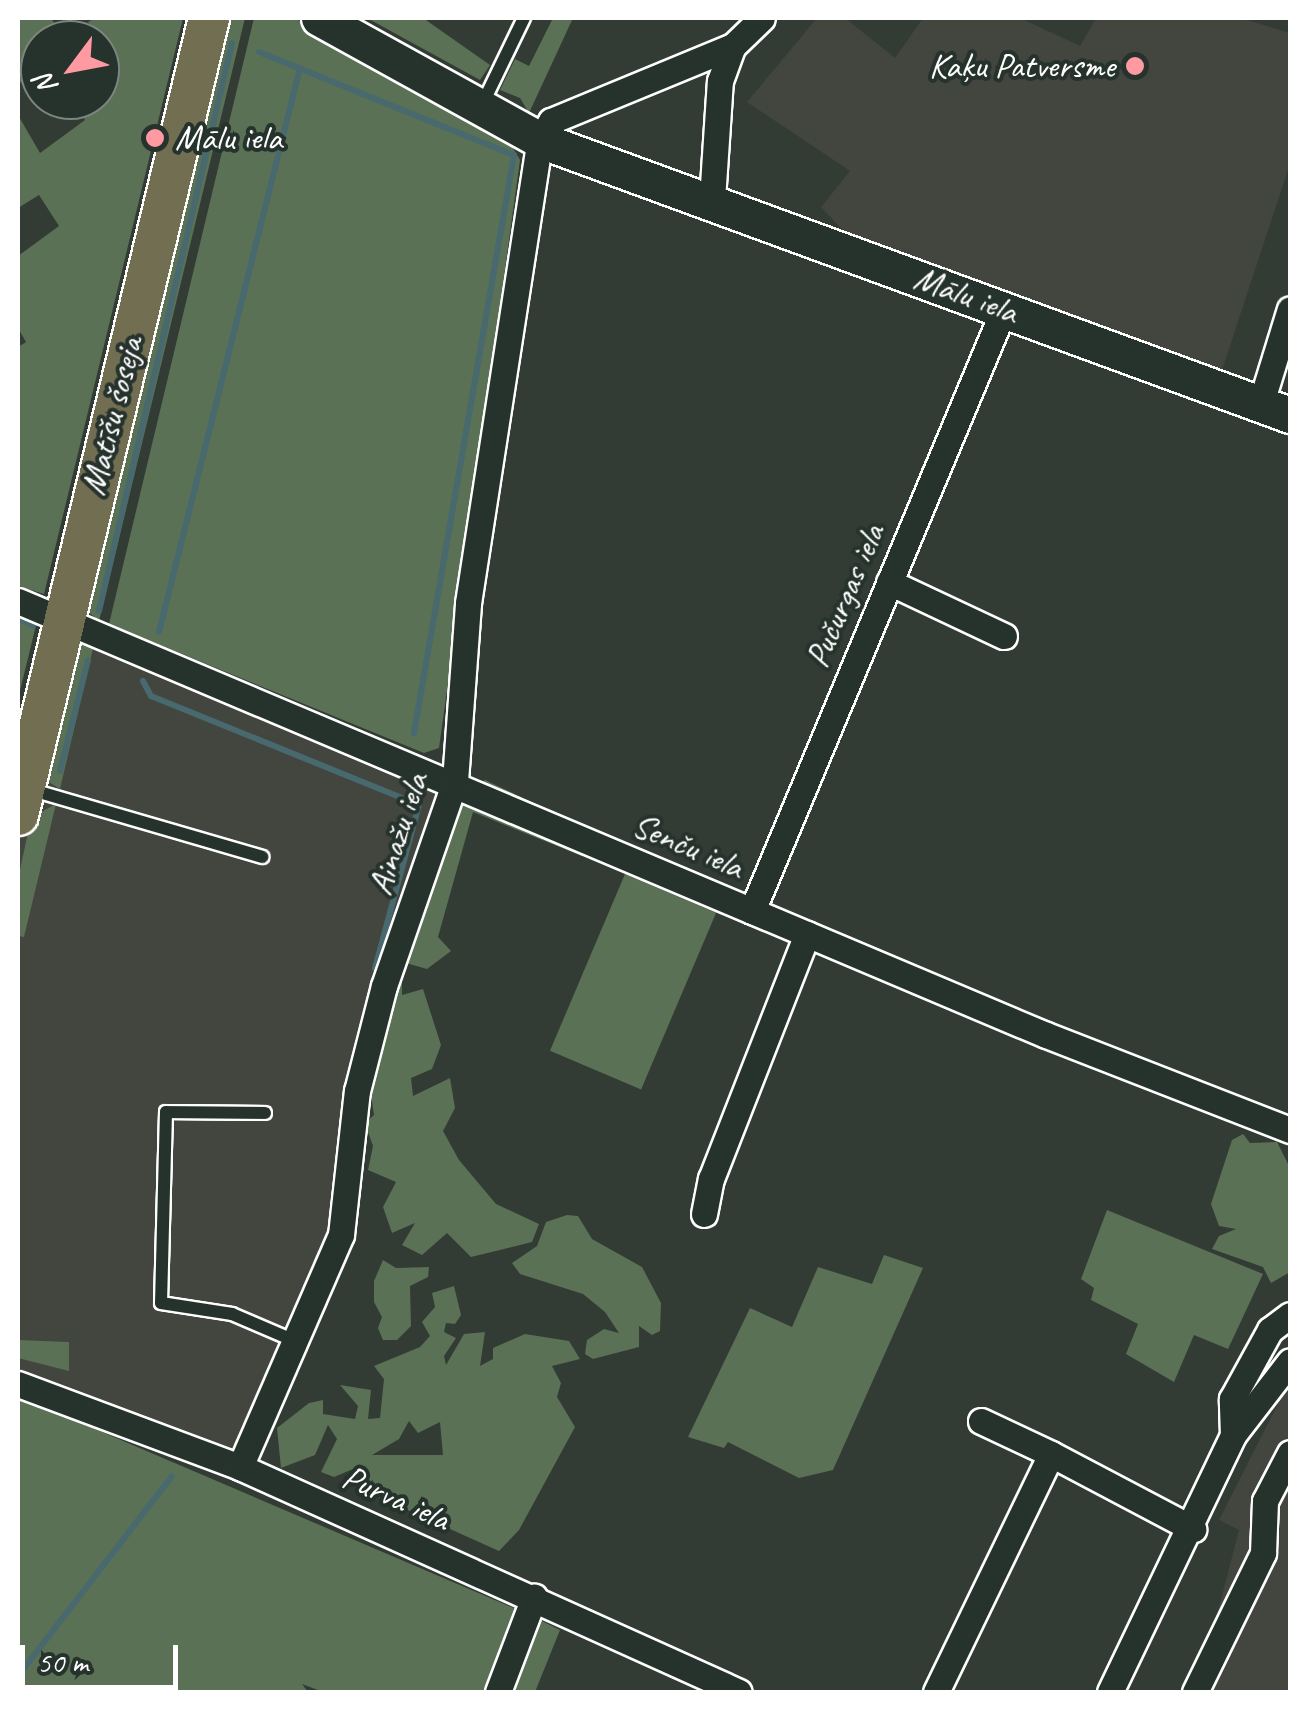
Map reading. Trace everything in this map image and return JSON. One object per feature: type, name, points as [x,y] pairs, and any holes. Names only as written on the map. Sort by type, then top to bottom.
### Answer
[{"type":"main road","name":"Matīšu šoseja","points":[[21,802],[209,18]]},
{"type":"street","name":"Mālu iela","points":[[319,18],[540,140],[1276,409]]},
{"type":"street","points":[[540,140],[551,121],[733,46],[762,18]]},
{"type":"street","points":[[712,200],[720,81],[733,46]]},
{"type":"street","name":"Ainažu iela","points":[[240,1468],[340,1235],[357,1091],[384,986],[455,781],[468,603],[540,140]]},
{"type":"street","points":[[1276,409],[1290,308]]},
{"type":"street","name":"Pučurgas iela","points":[[752,911],[1004,309]]},
{"type":"street","points":[[889,582],[1004,636]]},
{"type":"street","name":"Senču iela","points":[[18,601],[455,781],[807,934],[1290,1130]]},
{"type":"street","points":[[704,1214],[711,1179],[807,934]]},
{"type":"street","points":[[1233,1435],[1232,1399],[1270,1330],[1290,1315]]},
{"type":"street","points":[[1110,1692],[1193,1528],[1233,1435],[1290,1361]]},
{"type":"street","name":"Purva iela","points":[[18,1384],[240,1468],[534,1597],[729,1690]]},
{"type":"street","points":[[982,1421],[1193,1528]]},
{"type":"street","points":[[1196,1692],[1262,1553],[1266,1501],[1290,1452]]},
{"type":"street","points":[[936,1692],[1050,1454]]},
{"type":"street","points":[[498,1692],[534,1597]]},
{"type":"lane","points":[[480,109],[524,18]]},
{"type":"lane","points":[[21,802],[262,858]]},
{"type":"lane","points":[[265,1113],[166,1112],[161,1303],[232,1314],[293,1340]]},
{"type":"shaded area","points":[[817,18],[845,18],[895,58],[923,18],[1020,18],[1080,46],[1096,18],[1240,18],[1290,33],[1290,164],[1222,370],[849,237],[821,207],[850,171],[747,102]]},
{"type":"shaded area","points":[[63,618],[455,781],[384,986],[341,1235],[240,1467],[18,1384],[18,815]]},
{"type":"shaded area","points":[[1290,1380],[1290,1692],[1197,1692],[1239,1530],[1219,1520]]},
{"type":"green space","points":[[18,18],[51,18],[20,20],[18,80]]},
{"type":"green space","points":[[183,18],[44,594],[18,586],[18,347],[26,342],[18,328],[18,256],[59,226],[39,195],[18,208],[18,115],[40,153],[85,120],[120,120],[120,20],[92,20]]},
{"type":"green space","points":[[224,18],[245,18],[99,621],[87,611]]},
{"type":"green space","points":[[254,18],[295,18],[506,137],[520,160],[439,748],[424,753],[109,624]]},
{"type":"green space","points":[[367,18],[423,18],[490,65],[480,80]]},
{"type":"green space","points":[[553,18],[573,18],[529,113],[520,98],[500,90],[515,59],[529,66]]},
{"type":"green space","points":[[18,607],[38,617],[18,699]]},
{"type":"green space","points":[[95,640],[60,789],[47,781],[74,647]]},
{"type":"green space","points":[[485,780],[540,806],[548,834],[606,839],[582,856],[473,812],[438,937],[451,951],[427,969],[406,963],[402,995],[423,989],[441,1045],[432,1069],[411,1078],[413,1096],[450,1078],[455,1108],[443,1131],[459,1160],[496,1204],[539,1224],[532,1242],[471,1257],[447,1233],[422,1255],[402,1245],[415,1223],[392,1233],[383,1207],[396,1182],[368,1170],[373,1146],[365,1123],[374,1115],[369,1081],[442,806]]},
{"type":"green space","points":[[56,804],[24,937],[18,936],[18,879],[29,828],[34,816]]},
{"type":"green space","points":[[625,874],[716,913],[641,1089],[550,1051]]},
{"type":"green space","points":[[1243,1134],[1250,1143],[1277,1142],[1290,1168],[1290,1272],[1271,1283],[1263,1267],[1212,1249],[1219,1236],[1236,1229],[1219,1226],[1211,1204],[1232,1140]]},
{"type":"green space","points":[[1107,1210],[1263,1274],[1228,1349],[1194,1335],[1174,1382],[1126,1354],[1138,1324],[1091,1300],[1094,1288],[1081,1279]]},
{"type":"green space","points":[[567,1215],[578,1216],[592,1239],[642,1267],[661,1303],[660,1331],[652,1335],[639,1326],[639,1347],[593,1359],[585,1354],[587,1340],[604,1329],[619,1333],[605,1312],[583,1294],[520,1274],[512,1263],[537,1246],[546,1222]]},
{"type":"green space","points":[[884,1255],[923,1268],[833,1470],[799,1478],[728,1442],[724,1448],[688,1437],[750,1308],[792,1327],[818,1267],[872,1284]]},
{"type":"green space","points":[[383,1260],[396,1268],[429,1267],[428,1277],[410,1286],[411,1326],[397,1340],[383,1340],[378,1328],[382,1317],[374,1302],[374,1281]]},
{"type":"green space","points":[[454,1286],[461,1315],[455,1324],[446,1323],[444,1332],[456,1338],[444,1356],[446,1365],[464,1334],[485,1332],[480,1366],[493,1359],[493,1348],[525,1334],[569,1341],[580,1359],[552,1366],[561,1383],[557,1397],[575,1427],[519,1530],[499,1551],[343,1481],[353,1469],[334,1477],[321,1472],[337,1439],[328,1425],[315,1455],[281,1468],[277,1428],[309,1403],[323,1400],[323,1414],[355,1419],[358,1406],[340,1385],[371,1390],[368,1419],[380,1418],[384,1379],[374,1366],[420,1347],[430,1336],[422,1322],[435,1307],[432,1293]],"holes":[[[409,1421],[418,1433],[440,1422],[443,1455],[372,1455],[399,1439]]]},
{"type":"green space","points":[[18,1340],[69,1342],[69,1371],[18,1358]]},
{"type":"green space","points":[[18,1396],[516,1609],[488,1692],[323,1692],[302,1684],[308,1692],[18,1692]]},
{"type":"green space","points":[[534,1617],[560,1630],[535,1692],[506,1692]]},
{"type":"waterway","points":[[99,611],[232,43]]},
{"type":"waterway","points":[[259,52],[514,155],[414,733]]},
{"type":"waterway","points":[[159,632],[300,68]]},
{"type":"waterway","points":[[18,618],[33,625]]},
{"type":"waterway","points":[[60,771],[88,660]]},
{"type":"waterway","points":[[143,681],[151,696],[419,805],[375,968]]},
{"type":"waterway","points":[[18,1676],[172,1476]]},
{"type":"place","name":"Kaķu Patversme","points":[[1135,66]]},
{"type":"place","name":"Mālu iela","points":[[155,138]]}]
